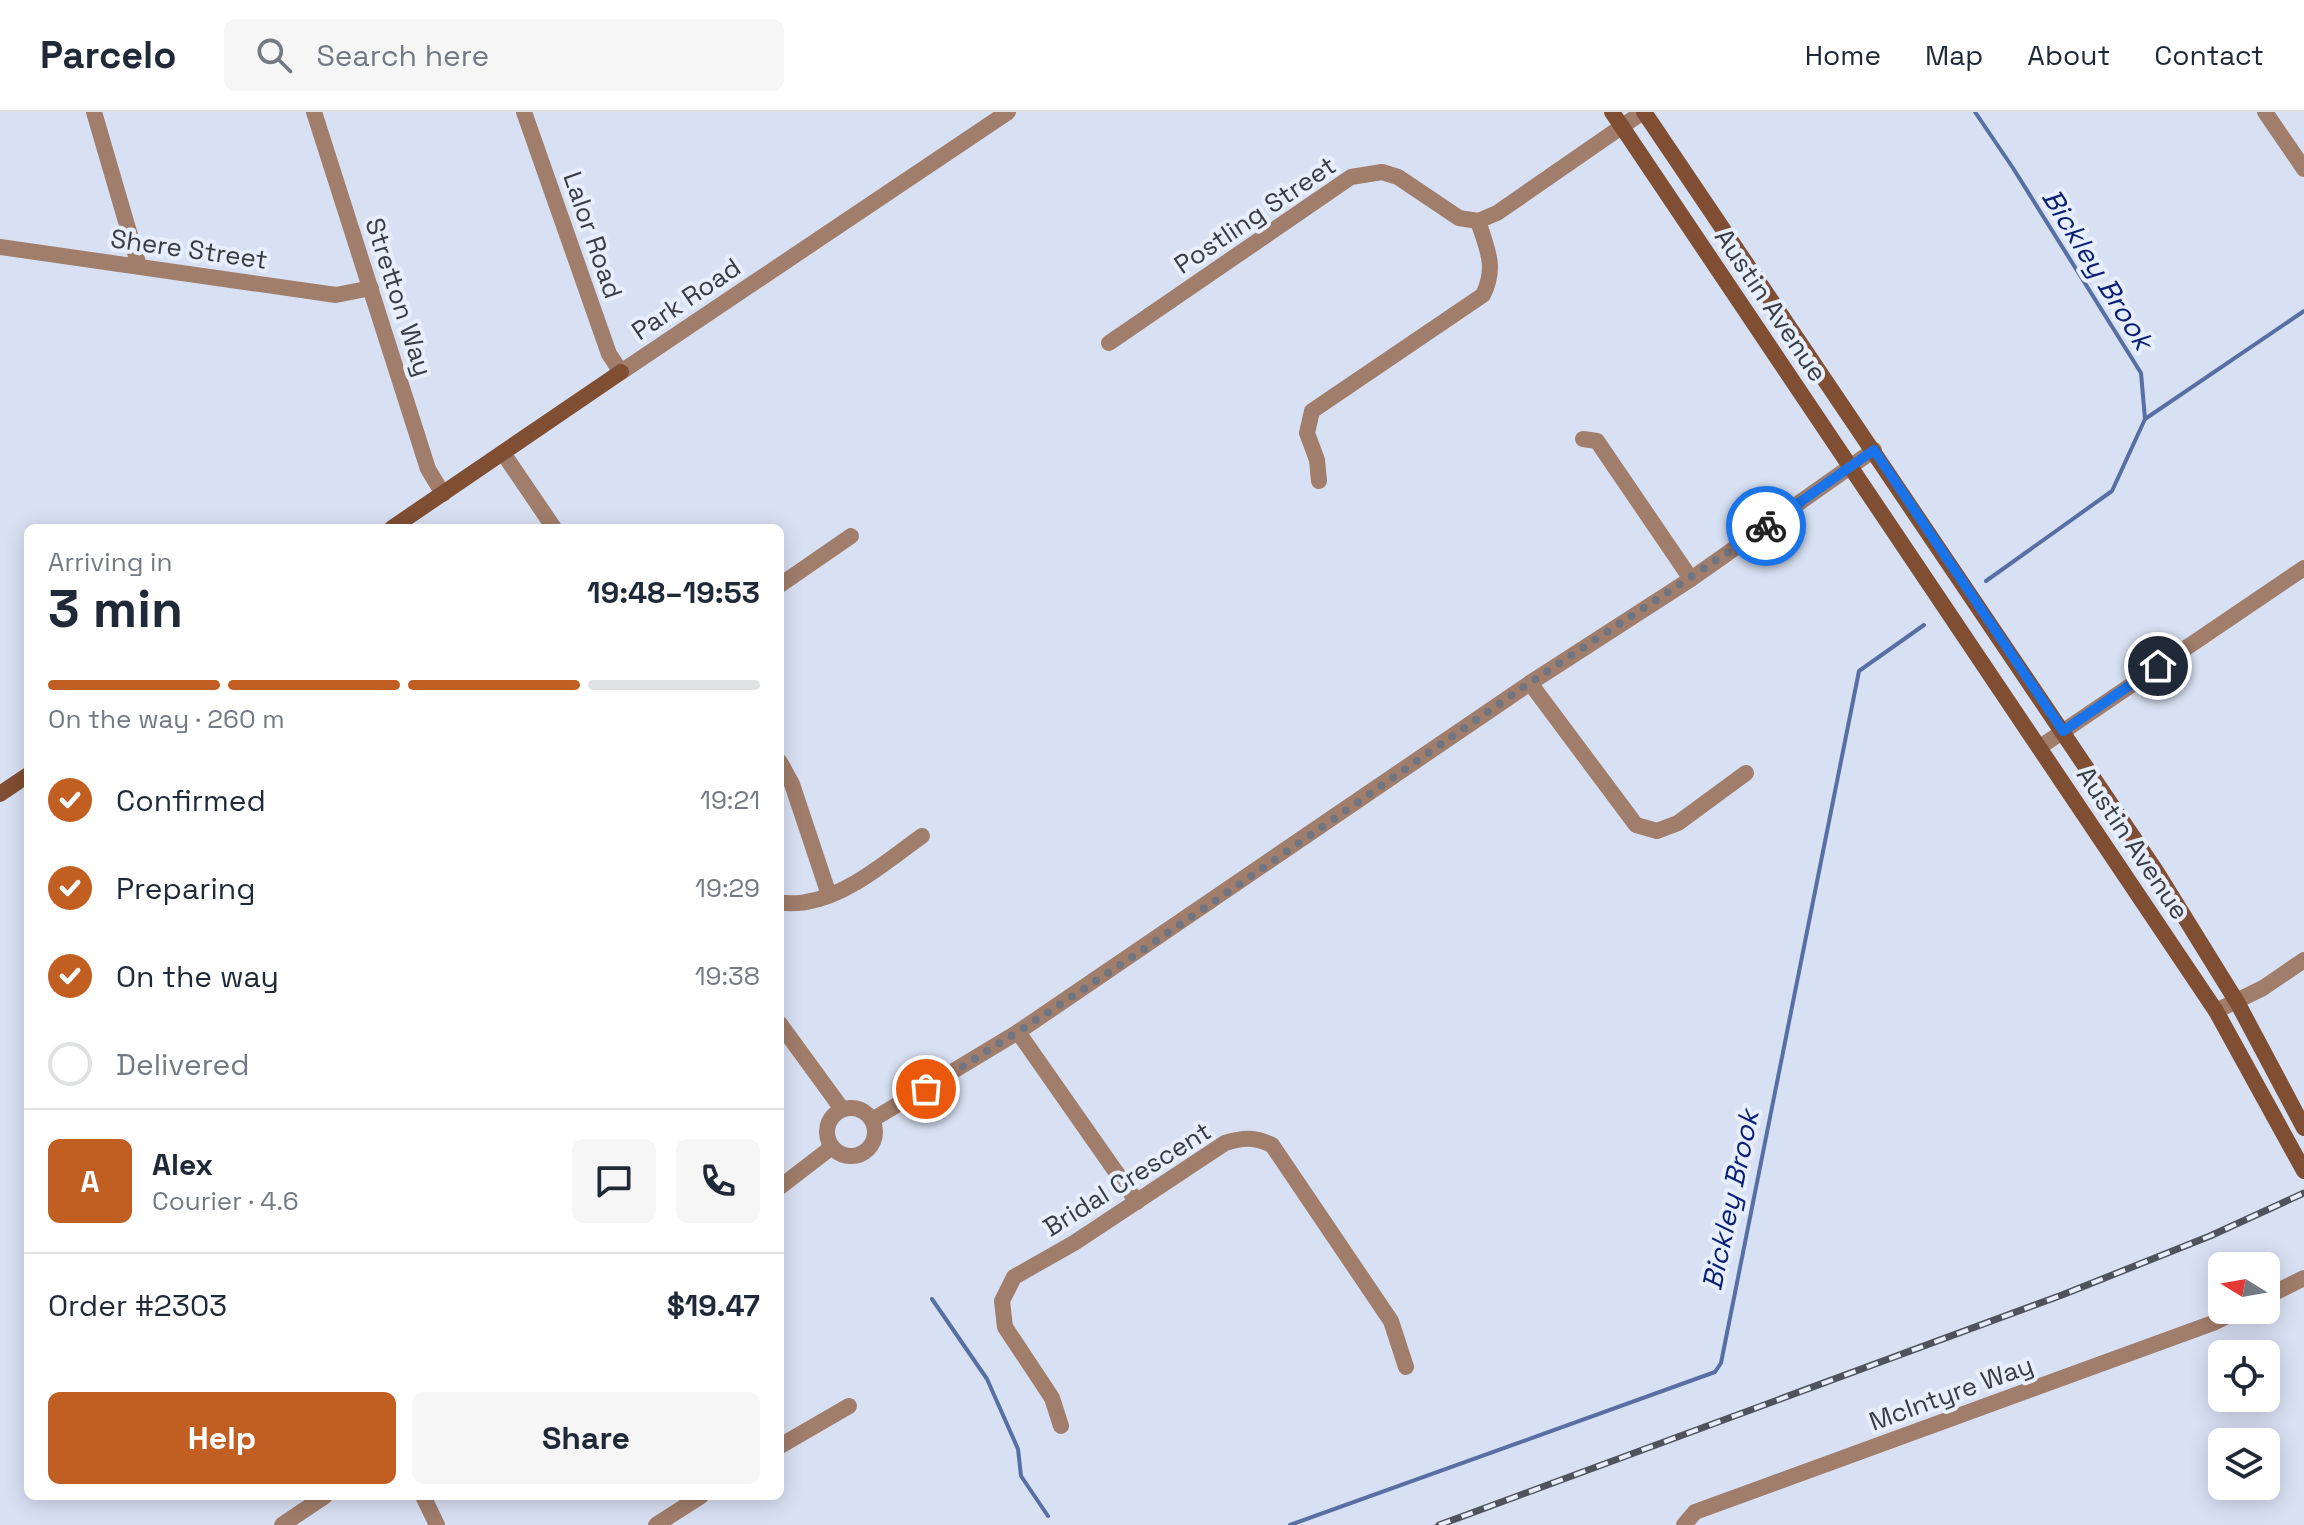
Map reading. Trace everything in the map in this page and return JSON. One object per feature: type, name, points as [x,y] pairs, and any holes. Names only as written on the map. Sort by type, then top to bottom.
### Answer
[{"type":"main road","name":"Austin Avenue","points":[[1612,112],[2216,1011],[2304,1171]]},
{"type":"main road","name":"Austin Avenue","points":[[1643,112],[2156,871],[2237,1002],[2304,1128]]},
{"type":"main road","name":"Park Road","points":[[398,524],[621,372]]},
{"type":"main road","points":[[0,794],[24,778]]},
{"type":"street","points":[[94,112],[139,266]]},
{"type":"street","name":"Stretton Way","points":[[314,112],[428,469],[443,494]]},
{"type":"street","name":"Lalor Road","points":[[524,112],[609,354],[621,372]]},
{"type":"street","points":[[1319,481],[1317,460],[1307,433],[1312,411],[1483,295],[1490,280],[1491,263],[1478,221],[1497,213],[1643,112]]},
{"type":"street","points":[[2265,112],[2304,169]]},
{"type":"street","name":"Park Road","points":[[621,372],[1000,114]]},
{"type":"street","name":"Postling Street","points":[[1109,343],[1351,177],[1382,172],[1398,177],[1459,218],[1478,221]]},
{"type":"street","name":"Shere Street","points":[[0,247],[336,295],[371,288]]},
{"type":"street","points":[[1583,439],[1597,441],[1691,579]]},
{"type":"street","points":[[872,1120],[1018,1032],[1530,683],[1691,579],[1874,450]]},
{"type":"street","points":[[503,453],[551,524]]},
{"type":"street","points":[[784,582],[851,536]]},
{"type":"street","points":[[2040,747],[2304,568]]},
{"type":"street","points":[[1530,683],[1636,825],[1657,831],[1678,823],[1746,773]]},
{"type":"street","points":[[784,769],[792,784],[829,895]]},
{"type":"street","points":[[784,903],[806,902],[829,895],[865,876],[922,836]]},
{"type":"street","points":[[2216,1011],[2263,988],[2304,960]]},
{"type":"street","points":[[784,1029],[842,1109]]},
{"type":"street","points":[[1018,1032],[1137,1202]]},
{"type":"street","points":[[842,1109],[860,1109],[872,1120],[875,1135],[868,1150],[851,1156],[842,1155],[832,1147],[827,1136],[828,1125],[831,1117],[842,1109]]},
{"type":"street","name":"Bridal Crescent","points":[[1061,1426],[1052,1398],[1005,1327],[1002,1301],[1014,1277],[1074,1243],[1225,1143],[1244,1137],[1258,1138],[1272,1145],[1391,1321],[1406,1367]]},
{"type":"street","points":[[784,1184],[832,1147]]},
{"type":"street","points":[[2280,1290],[2304,1278]]},
{"type":"street","name":"McIntyre Way","points":[[1684,1525],[1695,1512],[2210,1324]]},
{"type":"street","points":[[784,1444],[849,1406]]},
{"type":"street","points":[[282,1525],[319,1500]]},
{"type":"street","points":[[425,1500],[437,1525]]},
{"type":"street","points":[[656,1525],[695,1500]]},
{"type":"waterway","name":"Bickley Brook","points":[[1975,112],[2141,373],[2145,419],[2112,491],[1986,581]]},
{"type":"waterway","points":[[2145,419],[2304,311]]},
{"type":"waterway","name":"Bickley Brook","points":[[1290,1525],[1715,1372],[1721,1363],[1859,671],[1924,625]]},
{"type":"waterway","points":[[932,1299],[987,1379],[1018,1449],[1021,1476],[1048,1516]]},
{"type":"railway","points":[[1439,1525],[2062,1295],[2210,1236],[2304,1193]]},
{"type":"way so far","points":[[926,1089],[1018,1032],[1766,526]]},
{"type":"route","points":[[1766,526],[1874,450],[2063,731],[2158,666]]}]
